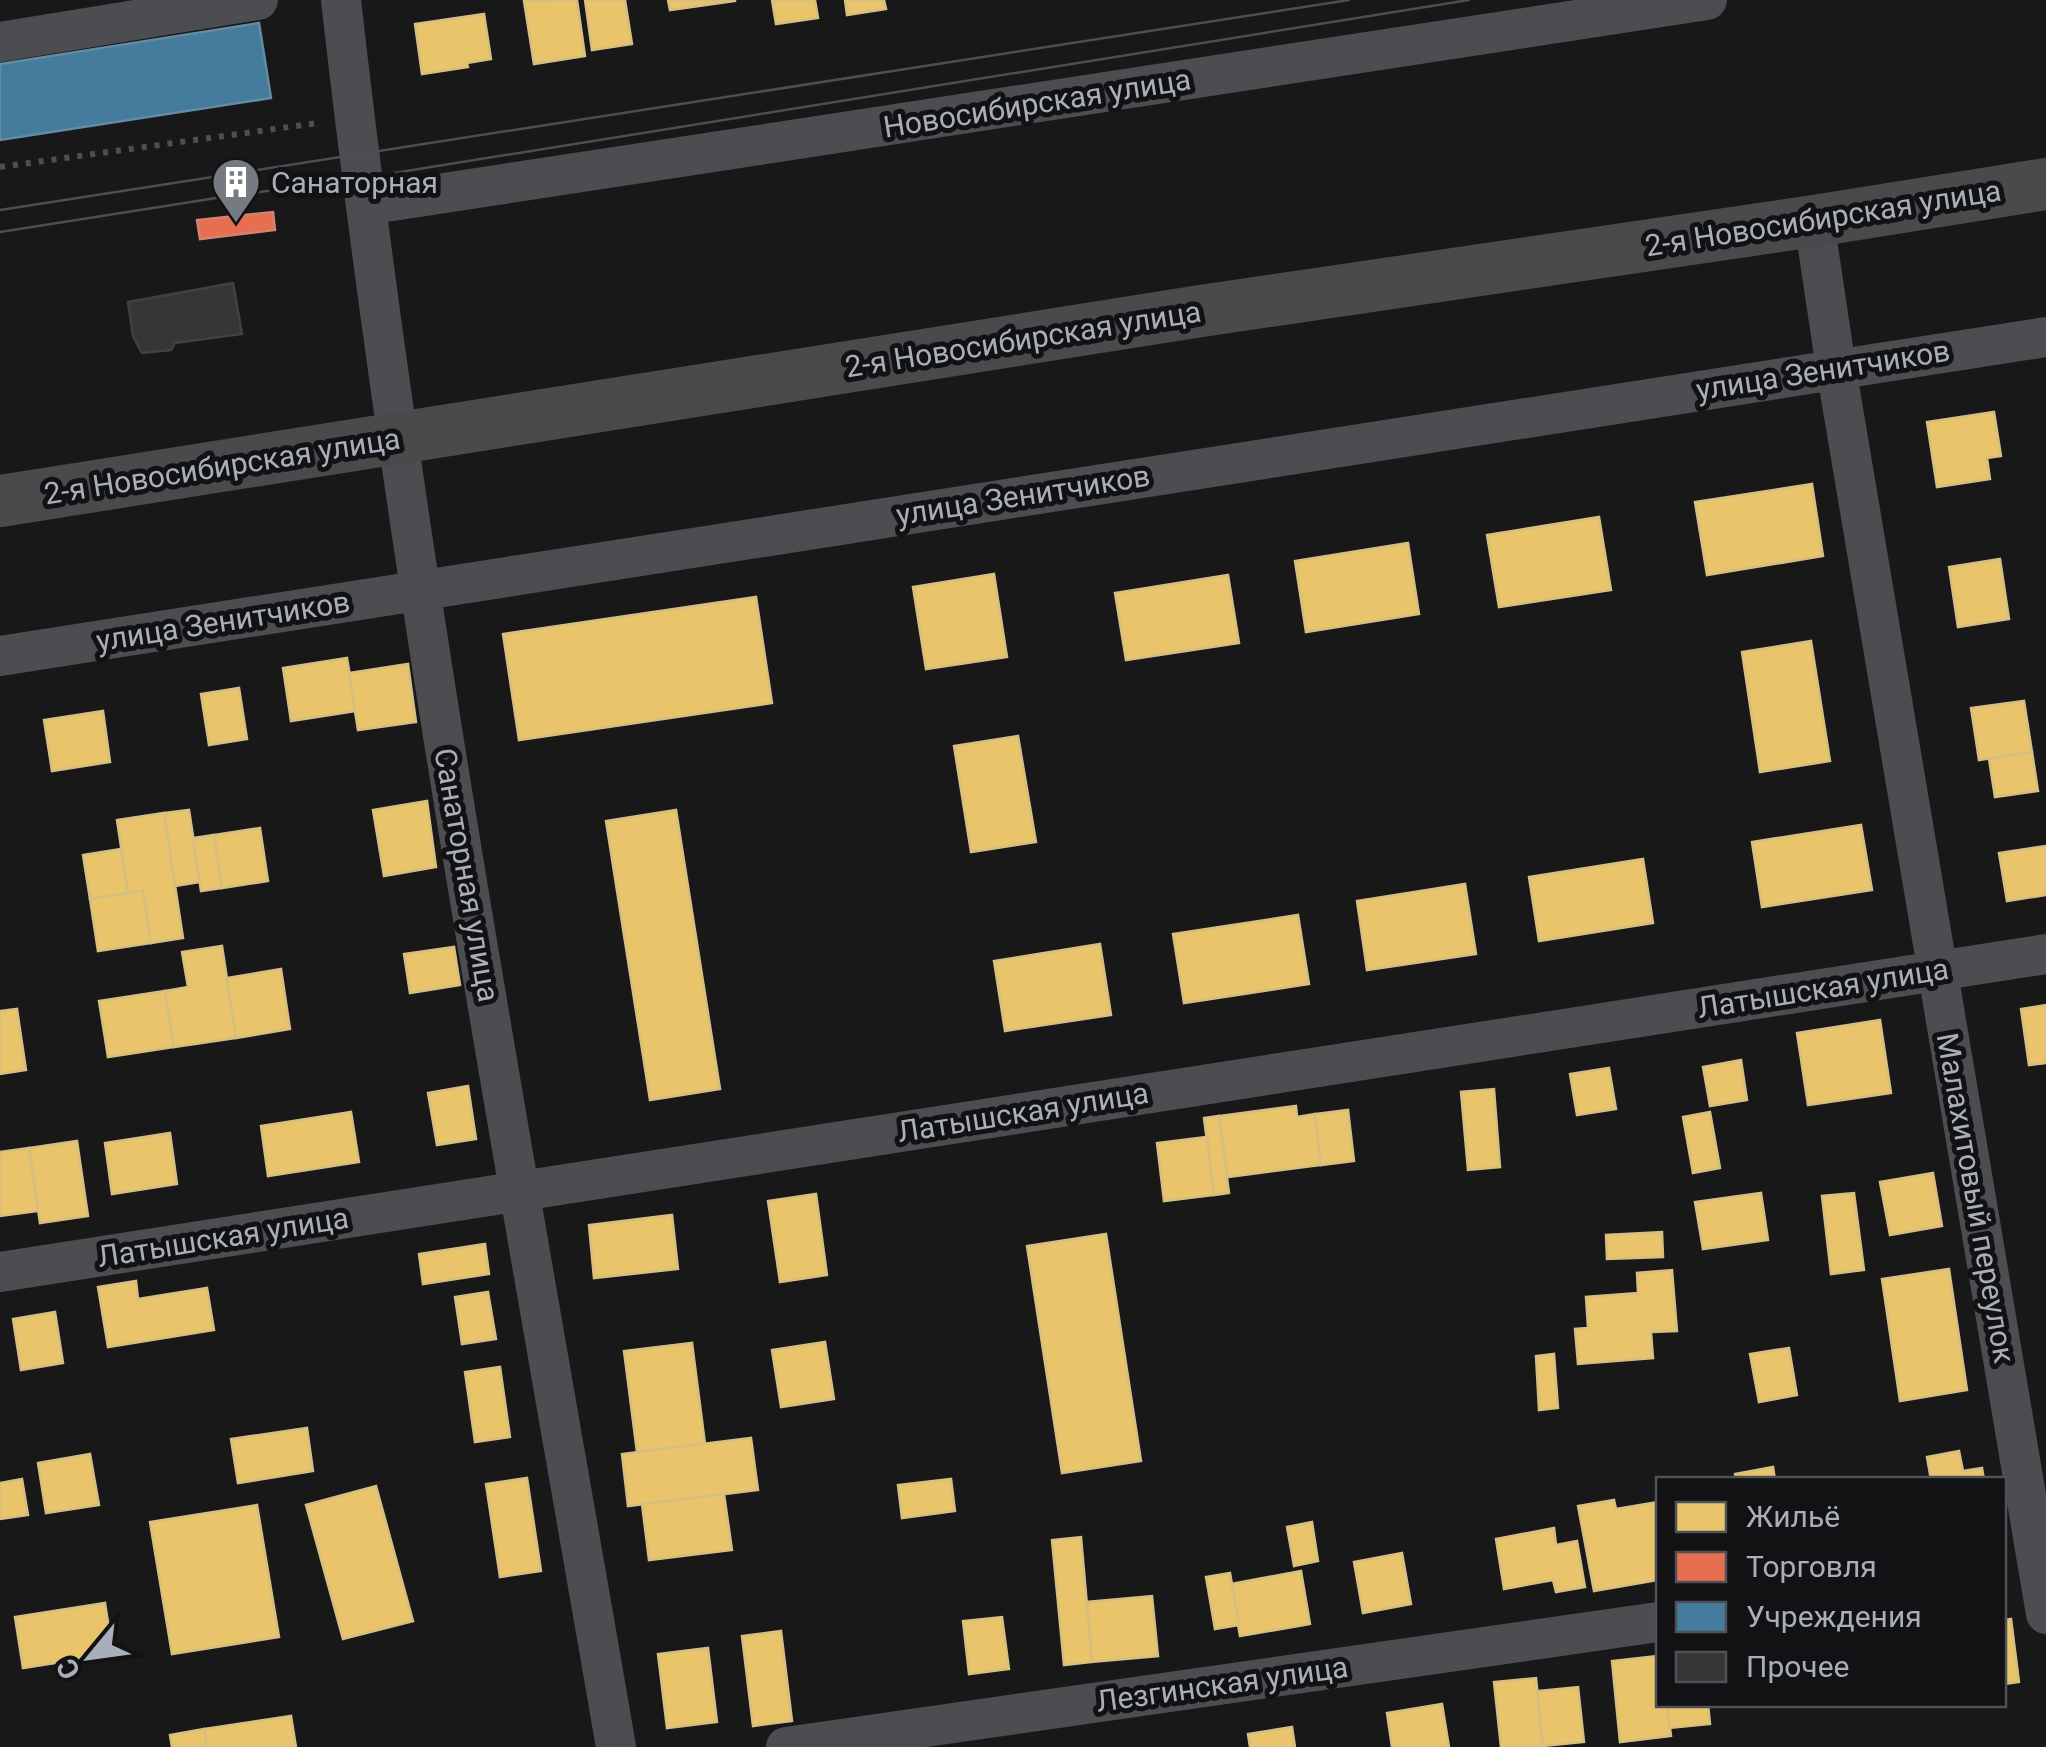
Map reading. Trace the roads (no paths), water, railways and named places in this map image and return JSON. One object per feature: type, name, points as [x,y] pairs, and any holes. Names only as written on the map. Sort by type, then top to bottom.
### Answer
[{"type":"main road","name":"2-я Новосибирская улица","points":[[0,501],[1201,311],[2046,184]]},
{"type":"street","points":[[0,42],[155,8],[258,0]]},
{"type":"street","name":"Санаторная улица","points":[[341,0],[419,590],[616,1747]]},
{"type":"street","name":"Новосибирская улица","points":[[366,205],[1707,0]]},
{"type":"street","name":"Малахитовый переулок","points":[[1814,221],[1938,971],[2029,1569],[2046,1614]]},
{"type":"street","name":"улица Зенитчиков","points":[[0,656],[2046,337]]},
{"type":"street","name":"Латышская улица","points":[[0,1272],[2046,954]]},
{"type":"street","name":"Лезгинская улица","points":[[786,1747],[1656,1622]]},
{"type":"tram line","points":[[0,210],[1349,0]]},
{"type":"tram line","points":[[0,232],[363,178],[1469,0]]},
{"type":"place","name":"Санаторная","points":[[236,224]]}]
